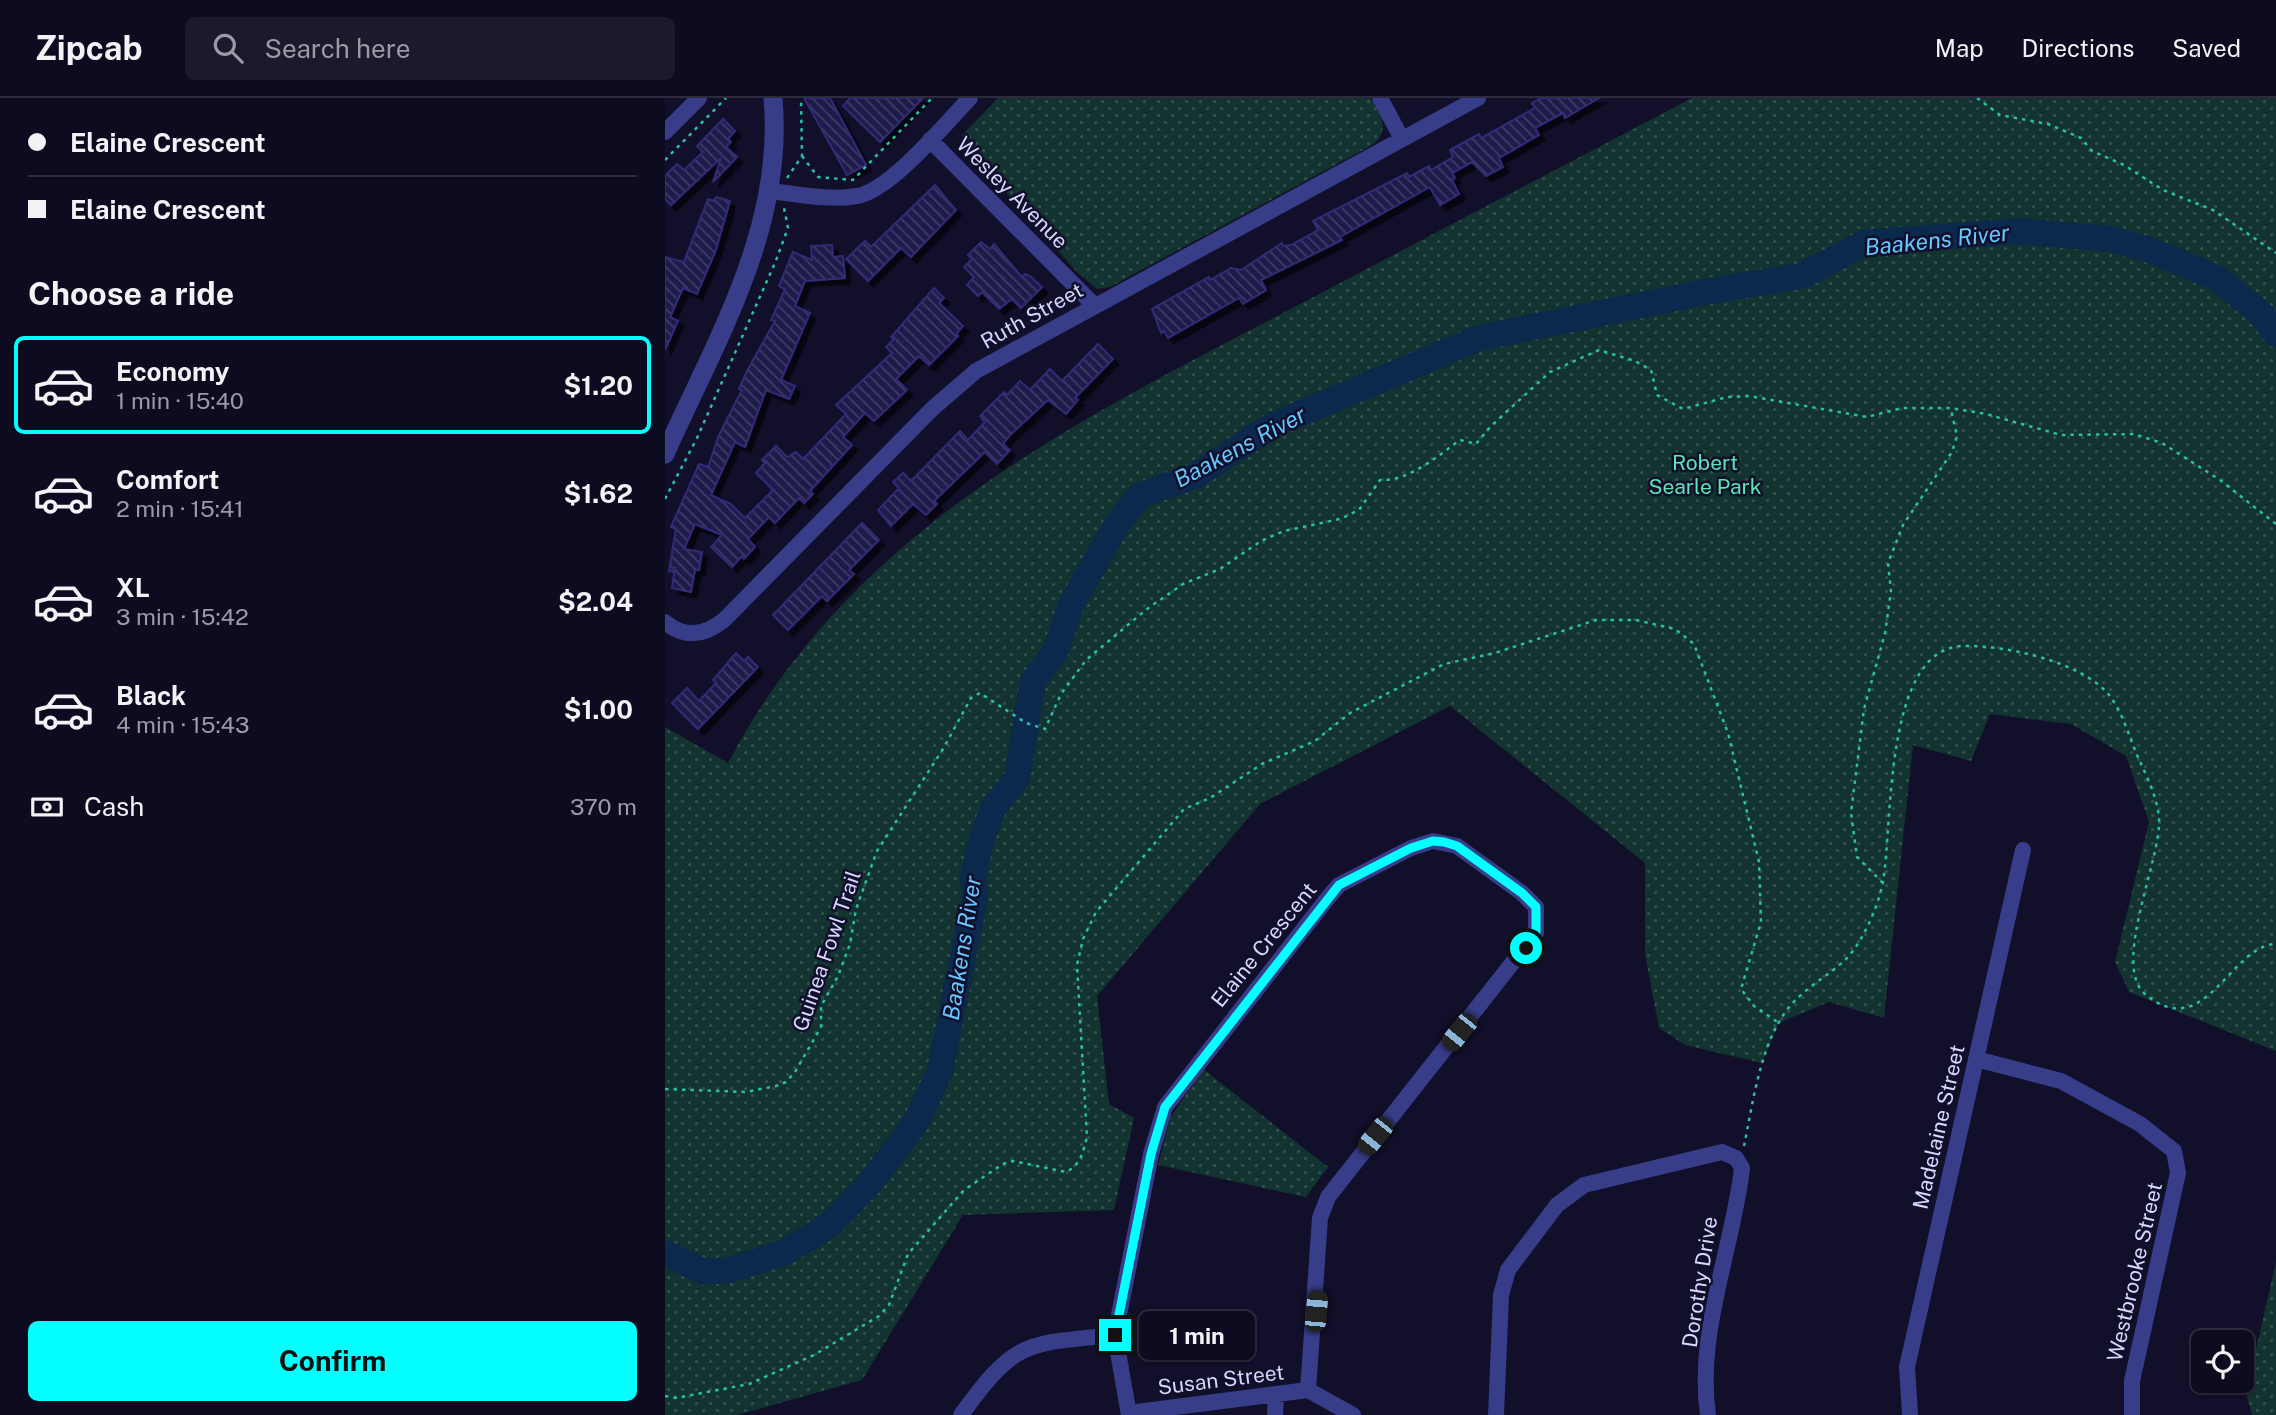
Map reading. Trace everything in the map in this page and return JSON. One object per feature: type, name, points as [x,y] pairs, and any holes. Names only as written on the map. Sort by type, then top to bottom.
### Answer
[{"type":"street","points":[[665,132],[699,98]]},
{"type":"street","points":[[665,454],[753,256],[771,191],[775,136],[773,98]]},
{"type":"street","points":[[771,191],[843,198],[866,194],[884,184],[971,98]]},
{"type":"street","points":[[1380,98],[1402,139]]},
{"type":"street","name":"Ruth Street","points":[[665,622],[690,634],[711,630],[955,387],[976,371],[1478,98]]},
{"type":"street","name":"Wesley Avenue","points":[[930,140],[1095,306]]},
{"type":"street","name":"Elaine Crescent","points":[[1129,1414],[1115,1335],[1151,1154],[1165,1107],[1174,1092],[1339,885],[1411,848],[1433,841],[1444,842],[1457,846],[1522,893],[1536,907],[1536,933],[1328,1197],[1320,1219],[1308,1390]]},
{"type":"street","name":"Madelaine Street","points":[[1910,1415],[1907,1367],[2024,850]]},
{"type":"street","name":"Westbrooke Street","points":[[1976,1059],[2061,1081],[2160,1137],[2177,1157],[2178,1173],[2132,1381],[2131,1415]]},
{"type":"street","points":[[1496,1415],[1504,1281],[1515,1261],[1557,1205],[1584,1185],[1716,1153],[1739,1161]]},
{"type":"street","name":"Dorothy Drive","points":[[1708,1415],[1706,1376],[1719,1275],[1740,1183],[1739,1161]]},
{"type":"street","points":[[961,1415],[995,1369],[1019,1352],[1050,1342],[1115,1335]]},
{"type":"street","name":"Susan Street","points":[[1129,1414],[1308,1390],[1353,1415]]},
{"type":"street","points":[[1275,1415],[1276,1394]]},
{"type":"path","points":[[665,160],[726,98]]},
{"type":"path","points":[[802,156],[802,161],[818,177],[853,180],[932,98]]},
{"type":"path","points":[[1976,98],[2000,115],[2048,124],[2081,138],[2092,151],[2124,165],[2163,190],[2221,215],[2276,253]]},
{"type":"path","name":"Guinea Fowl Trail","points":[[665,1089],[746,1092],[786,1082],[795,1072],[821,1027],[821,1006],[850,944],[856,909],[877,851],[971,698],[980,693],[1026,723],[1045,729],[1061,694],[1086,660],[1147,608],[1183,584],[1220,569],[1272,536],[1339,519],[1359,509],[1380,480],[1388,481],[1420,467],[1461,440],[1476,444],[1550,372],[1599,350],[1635,361],[1651,370],[1657,395],[1683,409],[1727,397],[1749,396],[1867,417],[1902,408],[1951,408],[1986,414],[2060,435],[2134,433],[2162,443],[2220,480],[2276,524]]},
{"type":"path","points":[[1883,883],[1857,857],[1851,813],[1864,709],[1885,633],[1891,591],[1888,563],[1903,525],[1952,452],[1957,436],[1951,408]]},
{"type":"path","points":[[1739,1161],[1759,1076],[1779,1023],[1791,1004],[1846,959],[1865,928],[1883,883],[1891,772],[1904,716],[1918,678],[1932,656],[1953,646],[1989,645],[2024,653],[2092,681],[2109,695],[2127,729],[2154,794],[2159,817],[2158,841],[2135,943],[2135,971],[2142,992],[2156,1002],[2175,1007],[2202,1003],[2249,956],[2266,944],[2276,944]]},
{"type":"green space","points":[[998,98],[1370,98],[1380,115],[1383,127],[1374,144],[1110,287],[1097,289],[1077,272],[963,144],[962,135]]},
{"type":"green space","name":"Robert Searle Park","points":[[1692,98],[2276,98],[2276,1051],[2129,992],[2115,962],[2149,822],[2126,756],[2071,724],[1990,714],[1971,761],[1913,745],[1884,1018],[1829,1002],[1779,1023],[1762,1063],[1685,1045],[1659,1028],[1645,954],[1645,863],[1450,706],[1260,804],[1097,996],[1109,1104],[1134,1118],[1114,1210],[963,1215],[862,1380],[737,1415],[665,1415],[665,727],[728,763],[779,680],[839,608],[906,544],[979,488],[1057,437],[1138,390]]},
{"type":"green space","points":[[1203,1069],[1328,1167],[1306,1197],[1158,1165],[1170,1118]]},
{"type":"green space","points":[[2276,1262],[2276,1415],[2252,1415],[2246,1393],[2254,1393],[2254,1358]]},
{"type":"building","points":[[804,98],[830,98],[866,165],[847,175]]},
{"type":"building","points":[[850,98],[923,98],[880,142],[843,106]]},
{"type":"building","points":[[1541,98],[1599,98],[1565,118],[1563,113],[1535,128],[1539,135],[1499,158],[1503,167],[1486,176],[1472,162],[1452,173],[1455,178],[1452,180],[1459,194],[1440,205],[1430,187],[1340,237],[1342,240],[1261,280],[1266,290],[1243,304],[1239,298],[1168,338],[1164,331],[1161,333],[1152,309],[1209,277],[1210,280],[1231,268],[1241,270],[1282,243],[1283,246],[1291,245],[1318,230],[1313,221],[1407,173],[1409,177],[1429,166],[1431,170],[1453,157],[1450,150],[1479,134],[1481,138],[1535,108],[1532,103]]},
{"type":"building","points":[[723,119],[735,131],[728,139],[731,142],[726,147],[737,157],[713,182],[721,158],[671,205],[665,199],[665,176],[677,164],[684,170],[703,152],[697,146]]},
{"type":"building","points":[[935,185],[956,210],[911,257],[901,248],[868,281],[846,259],[865,241],[871,247]]},
{"type":"building","points":[[716,197],[730,201],[716,250],[697,294],[683,288],[670,317],[678,321],[665,350],[665,257],[684,262],[708,199],[714,201]]},
{"type":"building","points":[[981,242],[990,249],[994,244],[1022,277],[1025,274],[1030,276],[1042,287],[1021,308],[1012,299],[999,309],[982,292],[978,296],[967,285],[974,277],[964,267],[972,259],[968,255]]},
{"type":"building","points":[[832,245],[833,257],[843,256],[845,278],[805,281],[795,306],[810,313],[781,380],[795,386],[789,399],[766,390],[745,447],[735,442],[711,495],[721,500],[720,502],[722,500],[731,504],[745,518],[773,490],[756,473],[765,463],[762,460],[776,446],[787,457],[796,452],[803,459],[846,414],[836,405],[892,353],[886,347],[894,339],[891,337],[934,288],[944,298],[939,303],[963,326],[956,334],[958,336],[929,365],[919,356],[896,379],[907,390],[874,421],[865,413],[843,437],[852,445],[810,491],[813,494],[804,503],[799,498],[775,523],[769,517],[748,539],[755,547],[744,559],[742,556],[732,567],[711,547],[722,535],[695,524],[684,549],[702,552],[699,570],[695,570],[691,592],[672,588],[675,567],[673,572],[669,571],[676,529],[671,527],[699,464],[708,467],[719,435],[742,390],[739,389],[747,371],[775,321],[771,320],[785,289],[779,286],[793,252],[812,260],[811,246]]},
{"type":"building","points":[[1098,344],[1113,359],[1075,398],[1078,400],[1066,414],[1048,400],[1003,444],[1010,450],[997,464],[985,452],[934,501],[937,504],[926,515],[913,504],[891,526],[878,510],[899,488],[893,482],[903,473],[911,481],[960,431],[968,440],[985,422],[980,416],[1004,392],[1007,395],[1020,381],[1030,390],[1050,369],[1062,381]]},
{"type":"building","points":[[862,523],[879,540],[849,570],[854,574],[827,601],[822,596],[788,630],[773,615]]},
{"type":"building","points":[[736,653],[744,661],[748,657],[758,667],[698,729],[672,703],[687,688],[699,701],[716,683],[713,680]]},
{"type":"waterway","name":"Baakens River","points":[[665,1253],[704,1272],[729,1270],[785,1252],[830,1225],[870,1183],[915,1124],[940,1071],[975,897],[973,877],[981,840],[994,807],[1017,778],[1033,681],[1055,652],[1071,605],[1117,524],[1140,495],[1195,476],[1273,425],[1479,338],[1720,289],[1802,276],[1864,243],[2019,231],[2111,239],[2147,249],[2217,278],[2260,313],[2276,334]]},
{"type":"route","points":[[1115,1335],[1151,1154],[1165,1107],[1174,1092],[1339,885],[1411,848],[1433,841],[1457,846],[1522,893],[1536,907],[1536,933],[1526,948]]}]
